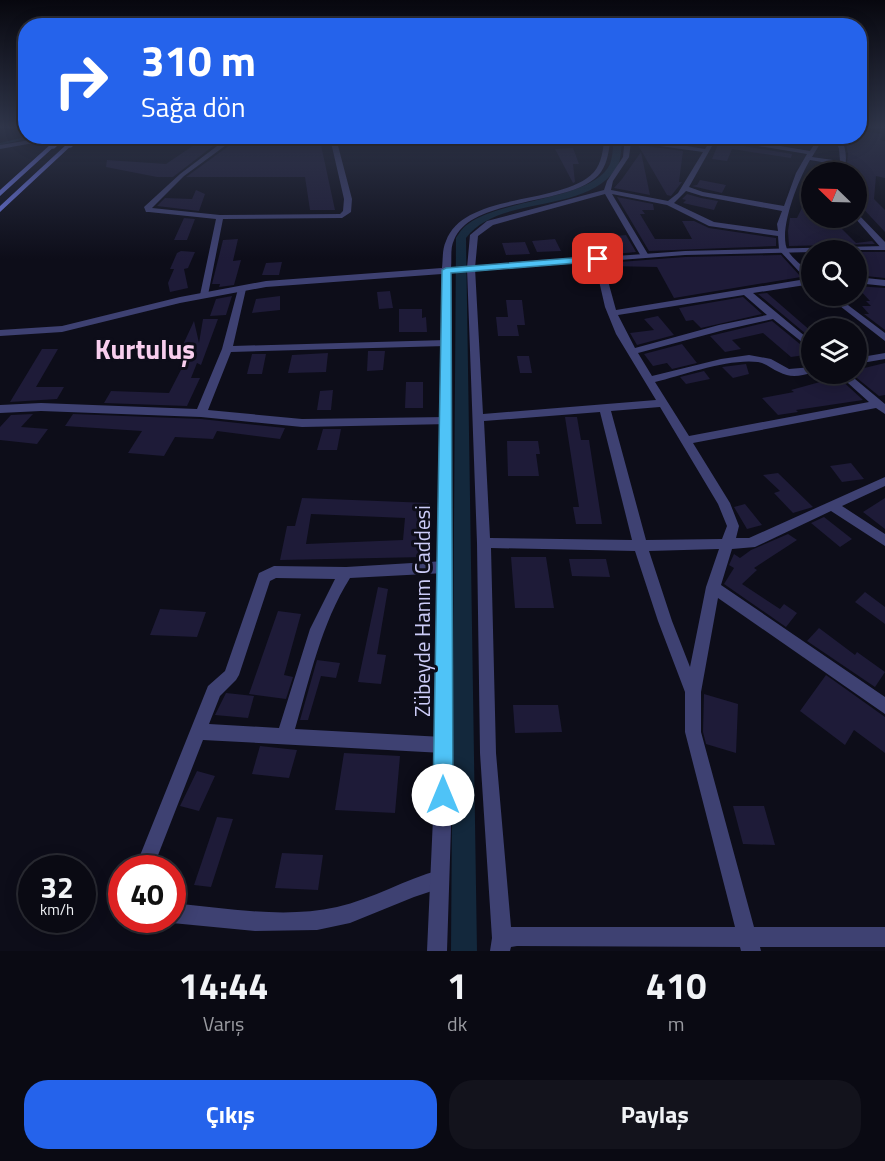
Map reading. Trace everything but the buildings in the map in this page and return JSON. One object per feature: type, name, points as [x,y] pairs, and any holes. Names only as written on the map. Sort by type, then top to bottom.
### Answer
[{"type":"main road","points":[[0,194],[26,170]]},
{"type":"main road","points":[[0,210],[42,170]]},
{"type":"street","points":[[188,170],[147,208],[161,214],[220,217],[339,217],[345,215],[348,199],[342,170]]},
{"type":"street","name":"Zübeyde Hanım Caddesi","points":[[437,951],[443,745],[446,270],[450,238],[460,226],[490,210],[581,184],[598,170]]},
{"type":"street","points":[[617,170],[610,180],[607,191],[645,256]]},
{"type":"street","points":[[669,203],[684,188],[695,170]]},
{"type":"street","points":[[801,170],[781,224],[781,234],[783,250],[801,269]]},
{"type":"street","points":[[684,188],[702,194],[786,209]]},
{"type":"street","points":[[781,234],[712,224],[669,203],[607,191],[490,223],[474,235],[471,268],[484,543],[488,753],[501,945],[518,936],[749,944],[885,936]]},
{"type":"street","points":[[204,296],[220,217]]},
{"type":"street","points":[[867,226],[885,247]]},
{"type":"street","points":[[0,333],[62,328],[242,289],[446,270],[598,259],[885,247]]},
{"type":"street","points":[[598,259],[612,313],[632,352],[724,503],[733,526],[729,544],[713,587],[693,692],[693,732],[749,944]]},
{"type":"street","points":[[867,281],[885,283]]},
{"type":"street","points":[[612,313],[801,282]]},
{"type":"street","points":[[201,412],[227,350],[242,289]]},
{"type":"street","points":[[746,292],[801,338]]},
{"type":"street","points":[[844,306],[885,338]]},
{"type":"street","points":[[632,352],[722,327],[774,316]]},
{"type":"street","points":[[227,350],[446,343]]},
{"type":"street","points":[[867,359],[885,356]]},
{"type":"street","points":[[649,380],[738,360],[759,359],[793,375],[801,373]]},
{"type":"street","points":[[855,384],[882,407]]},
{"type":"street","points":[[477,418],[663,403]]},
{"type":"street","points":[[0,409],[41,407],[201,412],[302,423],[446,421]]},
{"type":"street","points":[[687,440],[882,407]]},
{"type":"street","points":[[605,408],[638,545],[671,643],[693,692]]},
{"type":"street","points":[[484,543],[638,545],[750,543],[885,481]]},
{"type":"street","points":[[833,506],[885,541]]},
{"type":"street","points":[[149,855],[214,691],[231,675],[264,577],[274,572],[346,573],[445,567]]},
{"type":"street","points":[[285,736],[325,610],[335,588],[346,573]]},
{"type":"street","points":[[713,587],[885,706]]},
{"type":"street","points":[[198,732],[443,745]]},
{"type":"street","points":[[186,914],[280,922],[338,917],[440,879]]},
{"type":"waterway","points":[[464,951],[463,279],[461,238],[470,226],[487,217],[581,190],[600,180],[610,170]]},
{"type":"district","name":"Kurtuluş","points":[[145,350]]},
{"type":"route","points":[[443,795],[446,270],[598,259]]}]
